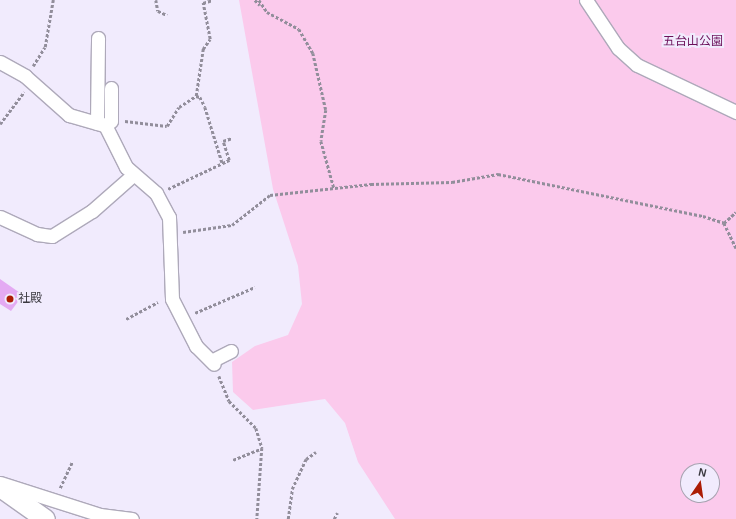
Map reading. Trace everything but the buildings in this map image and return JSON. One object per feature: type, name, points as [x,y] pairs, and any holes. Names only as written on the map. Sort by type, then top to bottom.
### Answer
[{"type":"street","points":[[586,0],[618,48],[636,65],[736,112]]},
{"type":"street","points":[[98,38],[104,122],[133,175],[158,196],[169,216],[168,233],[172,299],[196,346],[213,362],[232,351]]},
{"type":"street","points":[[0,62],[28,79],[69,115],[104,122]]},
{"type":"street","points":[[104,122],[111,88]]},
{"type":"street","points":[[0,217],[37,234],[52,236],[92,211],[133,175]]},
{"type":"street","points":[[0,483],[55,499],[100,515],[132,519]]},
{"type":"street","points":[[0,487],[45,519]]},
{"type":"path","points":[[0,124],[28,79],[45,47],[53,0]]},
{"type":"path","points":[[156,0],[158,11],[167,15]]},
{"type":"path","points":[[104,122],[167,126],[179,107],[196,96],[203,49],[210,39],[203,3],[213,0]]},
{"type":"path","points":[[255,0],[261,6],[298,29],[313,53],[326,110],[321,141],[334,188]]},
{"type":"path","points":[[259,0],[261,6]]},
{"type":"path","points":[[196,96],[200,97],[205,107],[222,162]]},
{"type":"path","points":[[158,196],[189,176],[229,160],[223,141],[232,138]]},
{"type":"path","points":[[168,233],[232,225],[270,195],[334,188],[452,182],[498,174],[703,216],[724,223],[736,248]]},
{"type":"path","points":[[724,223],[736,212]]},
{"type":"path","points":[[182,320],[255,287]]},
{"type":"path","points":[[126,319],[158,302],[172,299]]},
{"type":"path","points":[[213,362],[229,401],[256,428],[262,448],[257,519]]},
{"type":"path","points":[[233,460],[262,448]]},
{"type":"path","points":[[288,519],[292,489],[306,459],[316,452]]},
{"type":"path","points":[[55,499],[72,462]]},
{"type":"path","points":[[334,519],[337,513]]},
{"type":"green space","name":"五台山公園","points":[[239,0],[736,0],[736,519],[395,519],[358,462],[345,423],[325,399],[253,410],[233,392],[232,362],[255,346],[288,335],[302,304],[298,266],[273,189]]},
{"type":"place","name":"社殿","points":[[10,299]]}]
